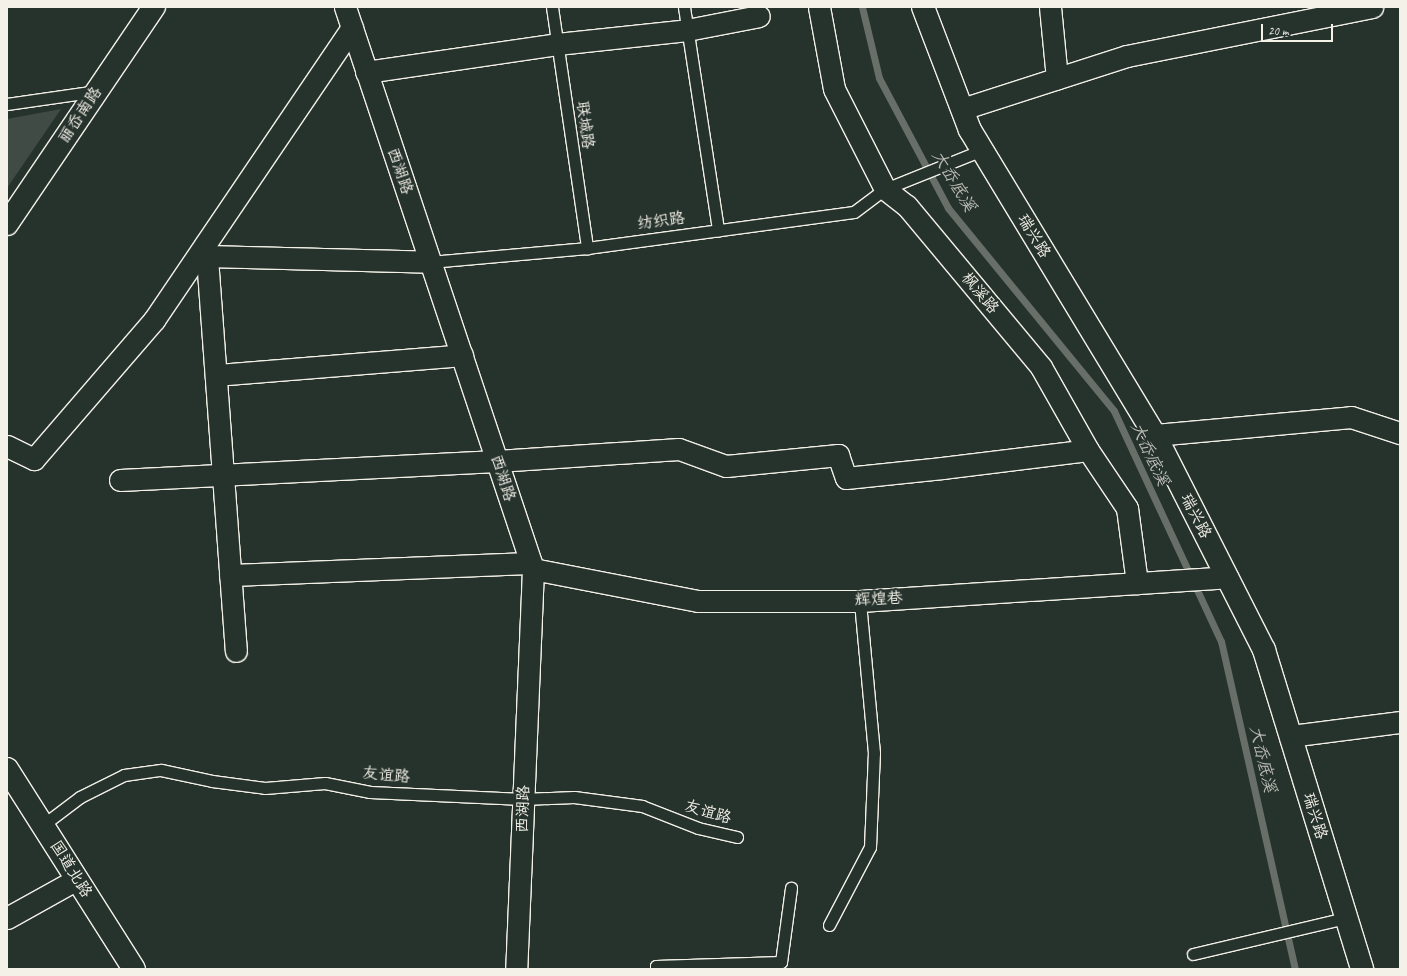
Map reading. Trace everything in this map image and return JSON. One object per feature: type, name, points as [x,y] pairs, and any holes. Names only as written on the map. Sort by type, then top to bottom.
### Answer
[{"type":"street","name":"丽岙南路","points":[[7,224],[154,7]]},
{"type":"street","name":"西湖路","points":[[345,7],[532,566],[516,969]]},
{"type":"street","name":"枫溪路","points":[[819,7],[834,89],[886,189],[907,206],[1041,367],[1088,450],[1127,508],[1136,583]]},
{"type":"street","name":"瑞兴路","points":[[923,7],[979,150],[1155,435],[1264,650],[1345,918],[1362,969]]},
{"type":"street","points":[[1050,7],[1057,79]]},
{"type":"street","points":[[962,109],[1127,56],[1372,7]]},
{"type":"street","points":[[366,72],[557,44],[687,30],[758,16]]},
{"type":"street","points":[[7,446],[34,459],[154,320],[207,250],[352,28]]},
{"type":"street","points":[[207,250],[430,262]]},
{"type":"street","points":[[207,250],[236,651]]},
{"type":"street","points":[[216,375],[462,355]]},
{"type":"street","points":[[1155,435],[1352,417],[1400,434]]},
{"type":"street","points":[[120,480],[497,461],[679,449],[726,466],[838,455],[846,478],[1088,450]]},
{"type":"street","name":"辉煌巷","points":[[230,575],[532,566],[698,601],[860,601],[1227,577]]},
{"type":"street","points":[[1290,736],[1400,722]]},
{"type":"street","name":"国道北路","points":[[7,769],[13,790],[43,824],[134,969]]},
{"type":"street","points":[[7,918],[77,879]]},
{"type":"lane","name":"联城路","points":[[552,7],[587,248]]},
{"type":"lane","points":[[684,7],[718,230]]},
{"type":"lane","points":[[7,104],[97,90]]},
{"type":"lane","name":"纺织路","points":[[430,262],[587,248],[854,212],[886,189],[979,150]]},
{"type":"lane","points":[[829,925],[870,847],[874,754],[860,601]]},
{"type":"lane","name":"友谊路","points":[[43,824],[80,797],[124,775],[161,770],[212,781],[265,788],[325,783],[370,792],[523,799],[574,797],[642,806],[698,828],[737,837]]},
{"type":"lane","points":[[656,969],[656,966],[781,962],[791,888]]},
{"type":"lane","points":[[1193,954],[1345,918]]},
{"type":"shaded area","points":[[61,109],[7,188],[7,119]]},
{"type":"waterway","name":"大岙底溪","points":[[862,7],[879,78],[948,208],[1114,411],[1221,641],[1295,969]]}]
